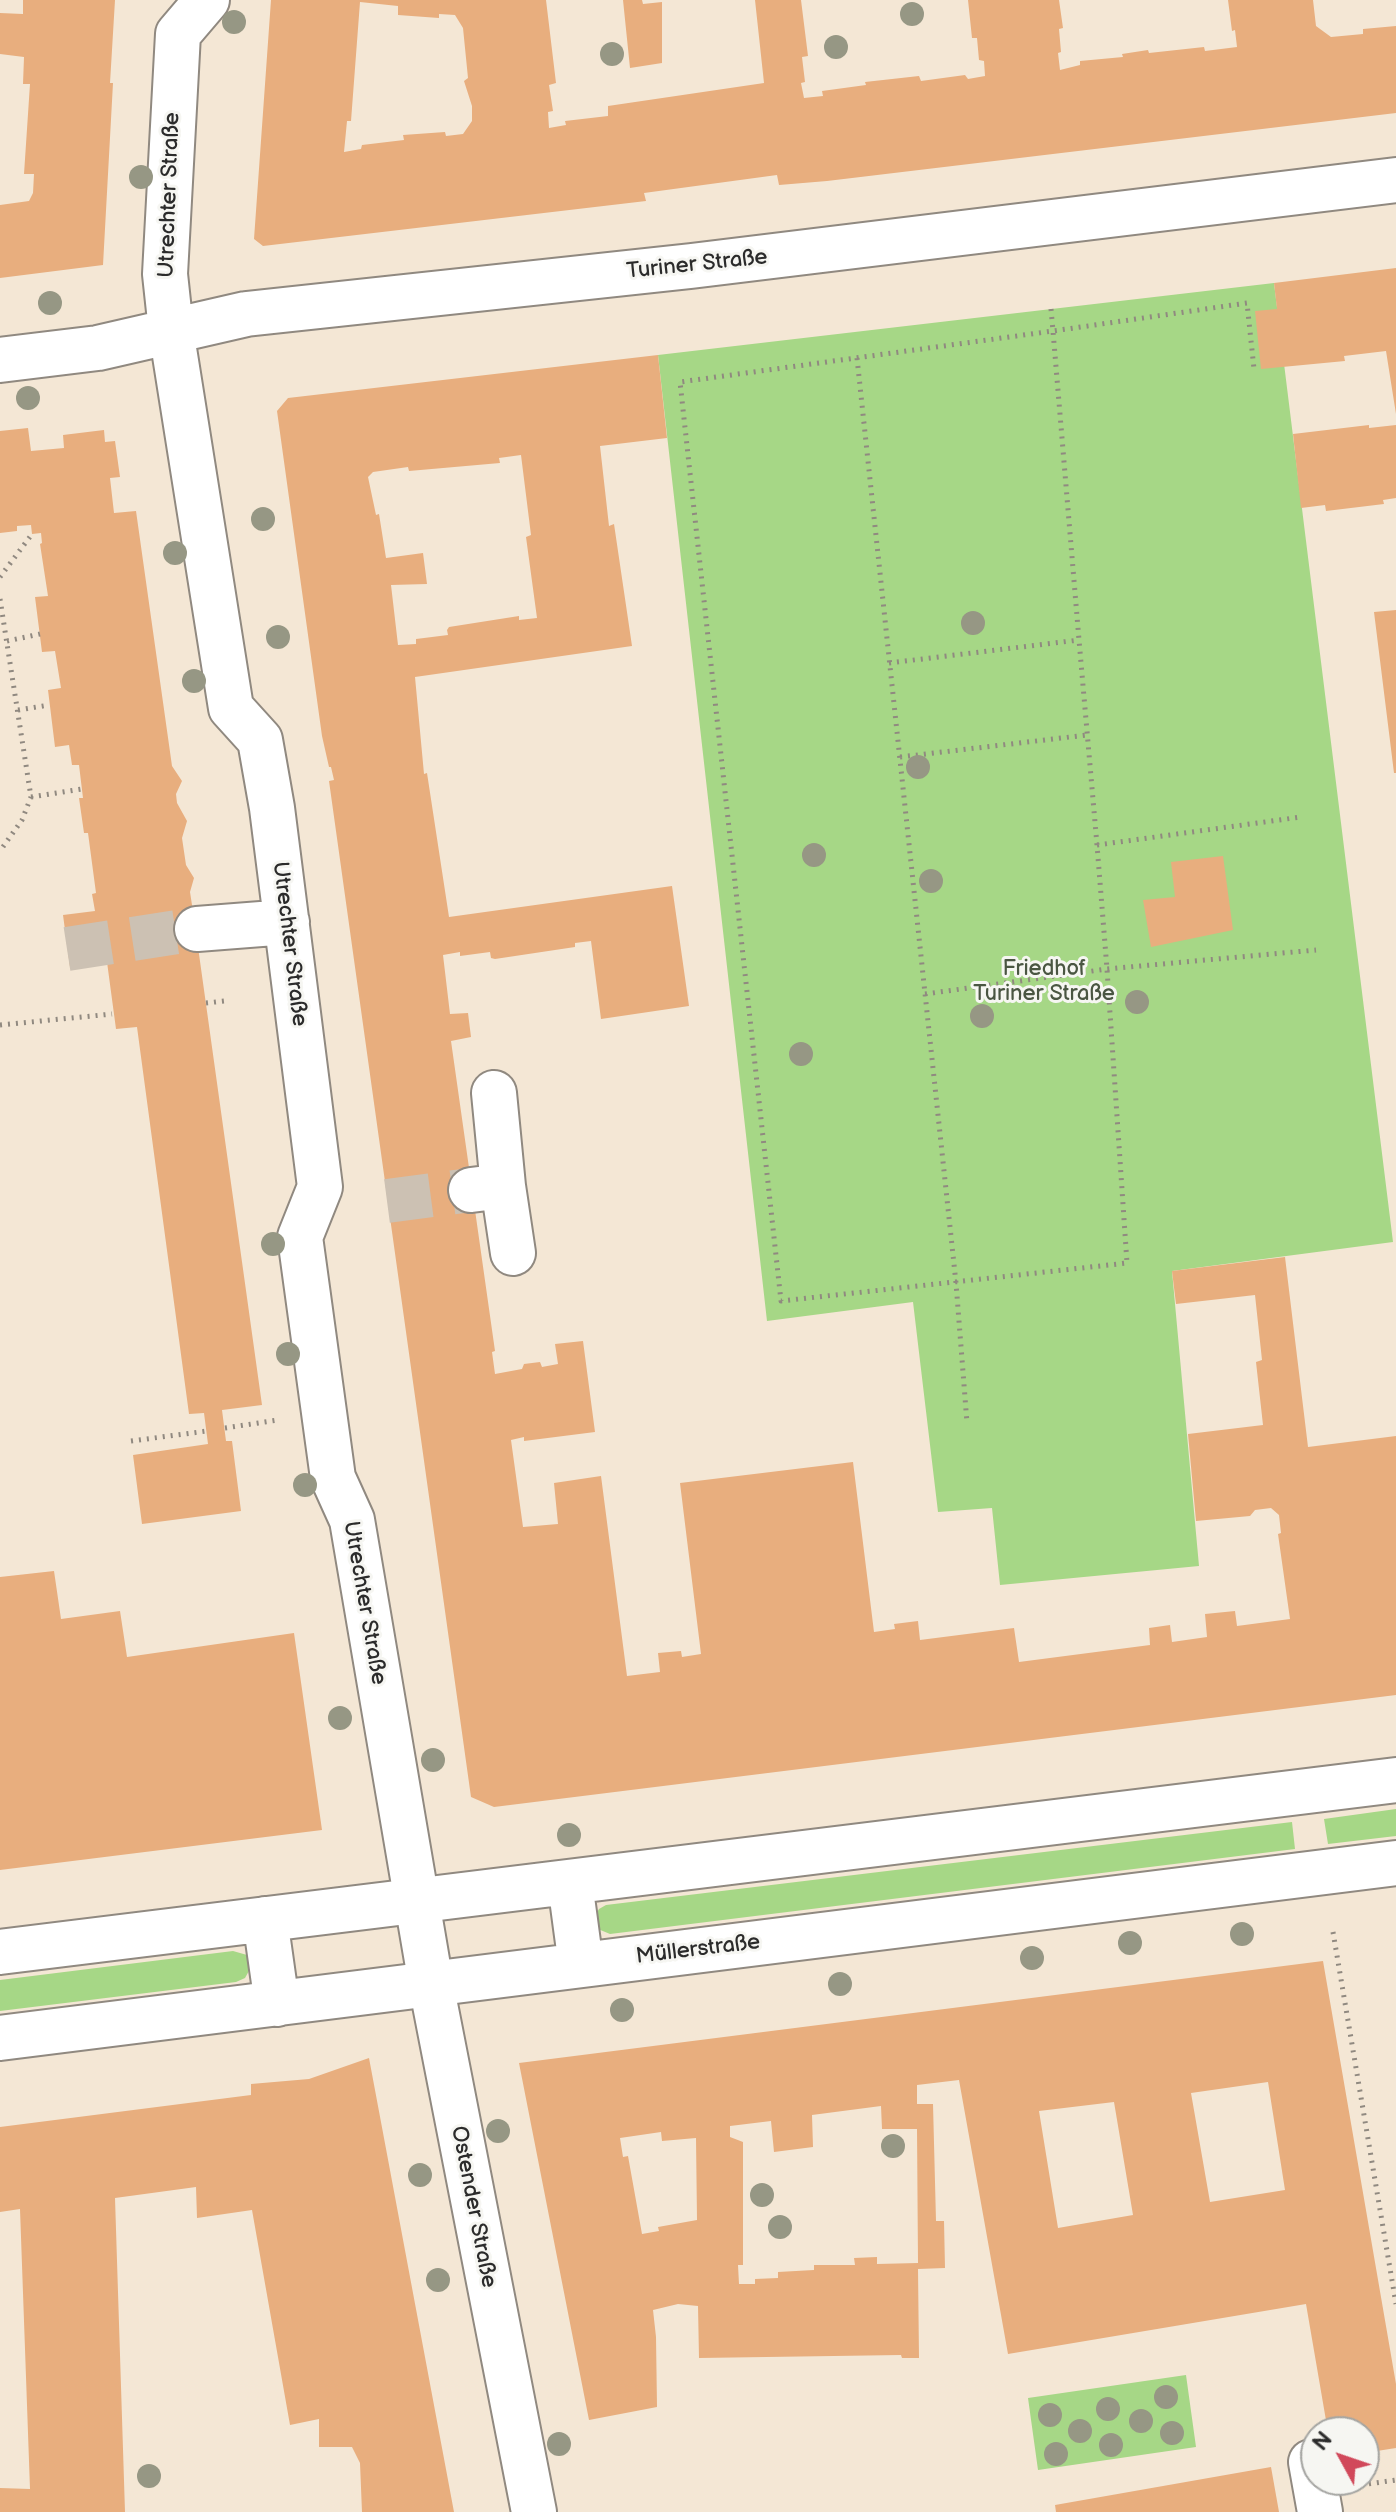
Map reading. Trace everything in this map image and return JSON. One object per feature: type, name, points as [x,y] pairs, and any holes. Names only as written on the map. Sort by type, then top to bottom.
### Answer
[{"type":"street","name":"Utrechter Straße","points":[[207,0],[178,34],[165,274],[171,330],[231,708],[260,740],[287,922],[320,1187],[300,1237],[333,1478],[352,1520],[416,1901]]},
{"type":"street","name":"Turiner Straße","points":[[0,360],[98,348],[246,314],[720,263],[1396,180]]},
{"type":"street","points":[[197,929],[287,922]]},
{"type":"street","points":[[494,1093],[487,1188],[513,1253]]},
{"type":"street","points":[[0,1952],[1396,1780]]},
{"type":"street","name":"Müllerstraße","points":[[0,2038],[1396,1863]]},
{"type":"street","points":[[570,1883],[581,1965]]},
{"type":"street","name":"Ostender Straße","points":[[416,1901],[534,2512]]},
{"type":"street","points":[[265,1919],[277,2004]]},
{"type":"path","points":[[1051,309],[1053,331],[1087,735],[1097,845],[1107,969],[1127,1263],[781,1301],[680,382],[1053,331],[1247,303],[1254,369]]},
{"type":"path","points":[[857,358],[956,1283],[967,1423]]},
{"type":"path","points":[[0,577],[32,534]]},
{"type":"path","points":[[0,599],[31,797],[22,820],[0,851]]},
{"type":"path","points":[[7,641],[40,634]]},
{"type":"path","points":[[889,663],[1079,640]]},
{"type":"path","points":[[18,710],[49,705]]},
{"type":"path","points":[[900,757],[1087,735]]},
{"type":"path","points":[[31,797],[82,789]]},
{"type":"path","points":[[1097,845],[1301,817]]},
{"type":"path","points":[[925,994],[1107,969],[1316,950]]},
{"type":"path","points":[[206,1003],[224,1001]]},
{"type":"path","points":[[0,1025],[112,1014]]},
{"type":"path","points":[[225,1428],[278,1420]]},
{"type":"path","points":[[131,1441],[207,1431]]},
{"type":"path","points":[[1333,1932],[1396,2304]]},
{"type":"green space","name":"Friedhof Turiner Straße","points":[[1274,283],[1393,1242],[1172,1271],[1199,1566],[1000,1585],[992,1508],[938,1512],[913,1302],[767,1321],[658,355]]},
{"type":"green space","points":[[1396,1809],[1396,1836],[1328,1844],[1324,1819]]},
{"type":"green space","points":[[1292,1822],[1295,1849],[610,1934],[598,1929],[595,1916],[606,1905]]},
{"type":"green space","points":[[233,1951],[247,1955],[250,1969],[245,1978],[236,1982],[0,2011],[0,1980]]},
{"type":"green space","points":[[1186,2375],[1196,2447],[1038,2470],[1028,2398]]},
{"type":"building","points":[[23,0],[115,0],[103,265],[0,278],[0,205],[29,201],[33,193],[34,174],[24,174],[30,84],[23,84],[24,57],[0,54],[0,13],[23,14]]},
{"type":"building","points":[[271,0],[546,0],[556,83],[549,85],[553,111],[548,112],[549,128],[566,125],[565,121],[608,116],[608,106],[764,83],[755,0],[801,0],[808,56],[802,57],[804,98],[823,96],[822,91],[866,85],[865,82],[919,76],[921,81],[965,75],[968,79],[985,76],[984,61],[979,60],[977,38],[972,38],[968,0],[1059,0],[1063,28],[1059,29],[1060,70],[1080,65],[1080,61],[1123,57],[1122,54],[1148,50],[1149,53],[1237,47],[1228,0],[1313,0],[1316,26],[1331,37],[1363,34],[1363,29],[1396,26],[1396,113],[827,181],[779,185],[777,175],[644,193],[646,201],[263,246],[254,239]],"holes":[[[360,2],[398,6],[398,15],[439,18],[439,14],[455,15],[463,28],[468,78],[464,81],[472,106],[472,121],[463,134],[403,135],[404,140],[362,145],[361,149],[344,152],[347,121],[351,121]]]},
{"type":"building","points":[[623,0],[642,0],[643,4],[662,2],[662,63],[630,68]]},
{"type":"building","points":[[1396,268],[1396,414],[1386,351],[1344,356],[1345,361],[1261,369],[1255,311],[1277,309],[1274,283]]},
{"type":"building","points":[[658,355],[667,438],[600,446],[609,526],[614,524],[632,646],[415,677],[424,774],[427,773],[449,917],[672,886],[689,1006],[601,1019],[591,941],[575,943],[575,947],[495,959],[491,958],[490,952],[443,955],[450,1014],[468,1013],[471,1037],[451,1041],[495,1351],[492,1352],[495,1374],[522,1369],[524,1364],[540,1362],[542,1367],[558,1364],[555,1344],[583,1341],[595,1432],[511,1440],[523,1527],[558,1524],[554,1483],[601,1476],[627,1676],[660,1672],[658,1653],[681,1651],[682,1657],[701,1654],[680,1483],[853,1462],[874,1632],[895,1629],[894,1624],[918,1621],[920,1640],[1014,1628],[1019,1662],[1150,1645],[1149,1628],[1170,1625],[1172,1642],[1207,1637],[1205,1614],[1235,1611],[1237,1626],[1290,1619],[1278,1534],[1281,1533],[1279,1515],[1271,1508],[1255,1510],[1250,1516],[1196,1521],[1188,1434],[1263,1425],[1256,1362],[1262,1360],[1255,1295],[1176,1304],[1172,1271],[1285,1257],[1308,1447],[1396,1436],[1396,1695],[494,1807],[471,1797],[329,781],[334,780],[322,736],[277,411],[288,398]],"holes":[[[521,455],[531,535],[526,537],[537,618],[519,620],[519,616],[449,627],[448,635],[416,639],[416,644],[398,645],[391,585],[427,584],[423,553],[386,558],[379,514],[376,515],[368,477],[373,472],[408,467],[409,471],[500,463],[499,458]]]},
{"type":"building","points":[[1369,425],[1369,428],[1396,425],[1396,498],[1383,500],[1384,504],[1326,511],[1325,505],[1301,508],[1293,434]]},
{"type":"building","points":[[28,428],[31,451],[64,448],[63,435],[104,430],[105,442],[115,441],[120,477],[110,478],[114,513],[136,511],[172,766],[182,781],[176,794],[177,803],[187,821],[182,838],[186,865],[194,878],[190,892],[192,905],[200,918],[198,947],[262,1405],[222,1410],[226,1441],[232,1441],[241,1511],[142,1524],[133,1455],[208,1444],[204,1413],[189,1414],[137,1027],[116,1029],[107,962],[70,967],[63,915],[95,911],[92,894],[96,893],[88,833],[84,833],[79,798],[83,798],[79,765],[72,765],[69,745],[55,747],[48,690],[61,688],[55,651],[42,652],[35,597],[48,596],[41,533],[32,534],[31,525],[17,526],[17,531],[0,533],[0,431]]},
{"type":"building","points":[[1396,610],[1396,773],[1394,773],[1374,612]]},
{"type":"building","points":[[1223,856],[1233,930],[1151,947],[1143,900],[1175,897],[1171,862]]},
{"type":"building","points":[[54,1571],[61,1619],[120,1611],[127,1657],[294,1633],[322,1830],[0,1870],[0,1577]]},
{"type":"building","points":[[1323,1961],[1396,2384],[1396,2448],[1380,2450],[1380,2416],[1325,2416],[1306,2304],[1008,2354],[959,2080],[917,2085],[917,2104],[933,2104],[936,2221],[944,2221],[945,2268],[918,2269],[919,2358],[902,2358],[901,2355],[699,2358],[698,2306],[678,2304],[653,2310],[657,2407],[589,2420],[519,2063]],"holes":[[[1268,2082],[1285,2190],[1210,2202],[1191,2093]],[[1114,2102],[1133,2215],[1058,2228],[1039,2111]],[[881,2106],[882,2129],[917,2129],[918,2263],[877,2264],[877,2257],[854,2258],[855,2265],[814,2265],[814,2270],[778,2272],[778,2278],[755,2279],[755,2284],[739,2284],[738,2265],[743,2265],[743,2142],[730,2137],[730,2126],[771,2121],[774,2152],[813,2147],[812,2115]],[[661,2132],[662,2141],[696,2138],[697,2220],[658,2227],[659,2231],[642,2234],[628,2156],[623,2157],[620,2138]]]},
{"type":"building","points":[[369,2058],[454,2512],[362,2512],[360,2463],[352,2447],[319,2447],[319,2419],[290,2425],[252,2210],[197,2218],[196,2187],[115,2198],[125,2512],[0,2512],[0,2488],[30,2489],[20,2209],[0,2212],[0,2127],[251,2095],[251,2084],[309,2079]]},
{"type":"building","points":[[1271,2467],[1279,2512],[1056,2512],[1055,2505]]},
{"type":"tunnel","points":[[67,949],[197,929]]},
{"type":"tunnel","points":[[387,1201],[471,1190]]}]
